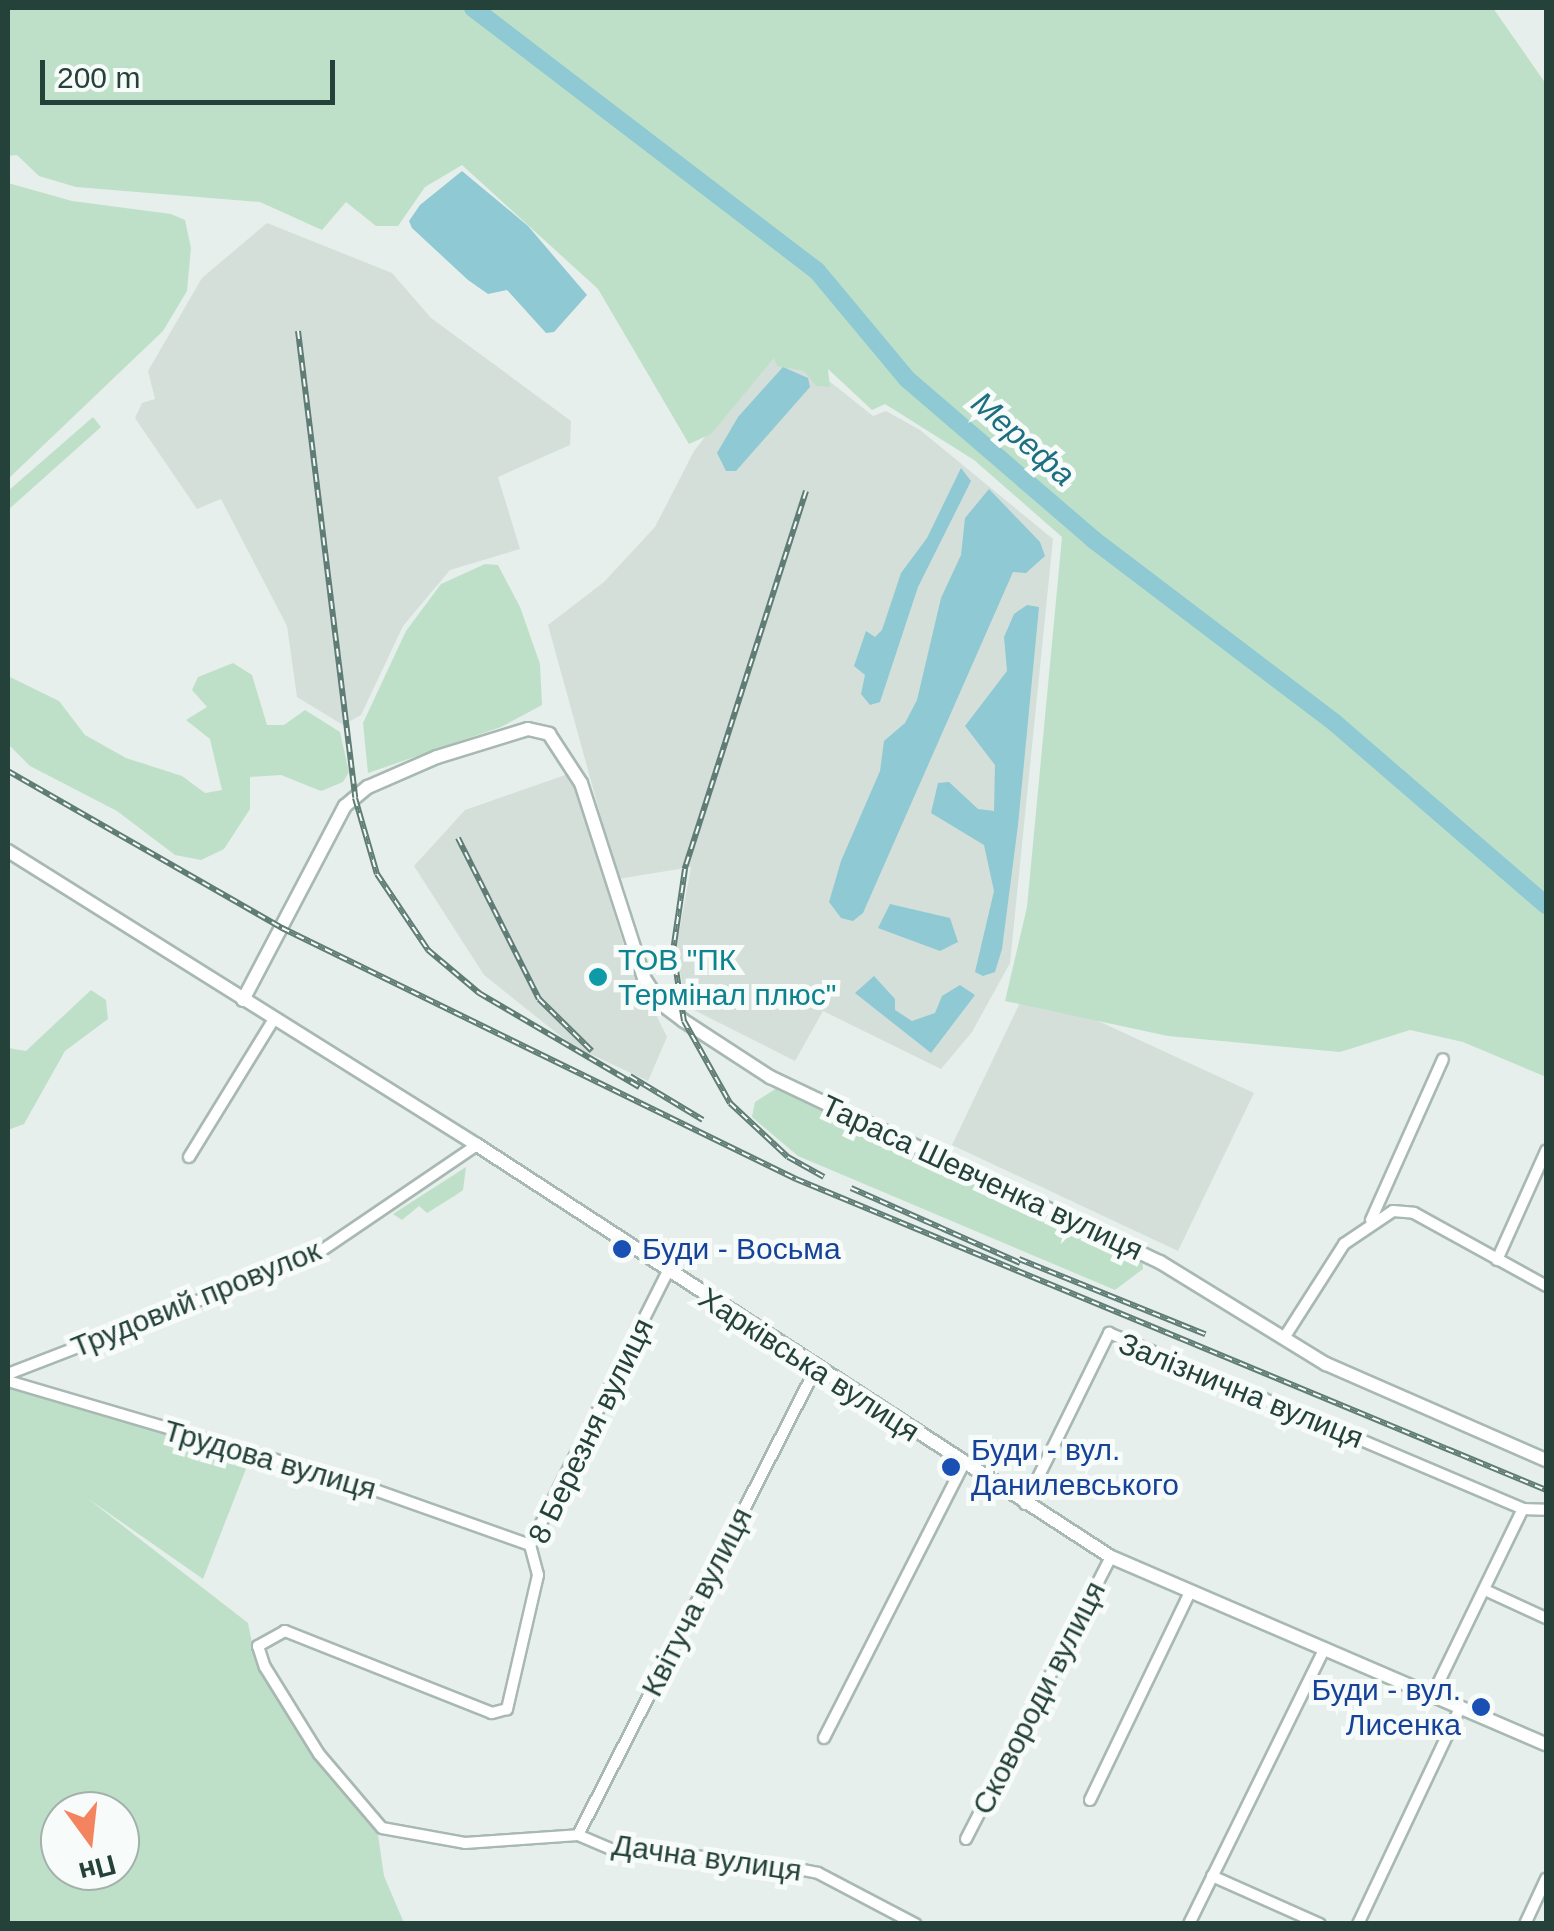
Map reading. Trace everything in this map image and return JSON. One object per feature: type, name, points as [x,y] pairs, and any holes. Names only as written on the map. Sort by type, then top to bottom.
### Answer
[{"type":"street","name":"Тараса Шевченка вулиця","points":[[243,1000],[345,806],[368,787],[437,757],[528,729],[549,734],[569,756],[628,941],[660,1003],[770,1078],[1160,1262],[1326,1364],[1546,1460]]},
{"type":"street","name":"Харківська вулиця","points":[[8,851],[477,1145],[963,1466],[1111,1556],[1190,1594],[1546,1744]]},
{"type":"street","points":[[189,1157],[274,1020]]},
{"type":"street","points":[[1371,1220],[1379,1190],[1443,1059]]},
{"type":"street","name":"Трудовий провулок","points":[[8,1377],[312,1258],[477,1145]]},
{"type":"street","points":[[1497,1260],[1546,1150]]},
{"type":"street","points":[[1284,1338],[1344,1244],[1371,1220],[1393,1211],[1414,1213],[1546,1286]]},
{"type":"street","name":"8 Березня вулиця","points":[[285,1631],[492,1713],[508,1709],[538,1575],[530,1545],[667,1273]]},
{"type":"street","name":"Залізнична вулиця","points":[[1024,1504],[1109,1334],[1523,1509],[1546,1510]]},
{"type":"street","name":"Квітуча вулиця","points":[[578,1836],[816,1368]]},
{"type":"street","name":"Трудова вулиця","points":[[8,1377],[355,1483],[530,1545]]},
{"type":"street","points":[[824,1738],[963,1466]]},
{"type":"street","points":[[1432,1696],[1523,1509]]},
{"type":"street","name":"Сковороди вулиця","points":[[966,1838],[1111,1556]]},
{"type":"street","points":[[1485,1590],[1546,1618]]},
{"type":"street","points":[[1090,1800],[1190,1594]]},
{"type":"street","name":"Дачна вулиця","points":[[285,1631],[258,1646],[266,1668],[318,1754],[382,1828],[465,1842],[578,1836],[614,1850],[818,1873],[914,1924]]},
{"type":"street","points":[[1188,1924],[1324,1650]]},
{"type":"street","points":[[1358,1924],[1460,1708]]},
{"type":"street","points":[[1212,1876],[1320,1924]]},
{"type":"street","points":[[1525,1924],[1546,1879]]},
{"type":"shaded area","points":[[267,223],[392,273],[431,318],[571,421],[570,445],[498,477],[520,549],[450,570],[403,626],[361,715],[343,725],[297,697],[287,626],[221,499],[197,509],[135,418],[142,403],[155,399],[148,371],[202,278]]},
{"type":"shaded area","points":[[779,341],[873,416],[886,411],[920,430],[1053,539],[1010,963],[972,1032],[941,1069],[823,1011],[795,1061],[686,1006],[676,949],[691,867],[618,879],[548,625],[604,582],[655,527],[694,451]]},
{"type":"shaded area","points":[[571,773],[627,956],[667,1037],[648,1081],[573,1046],[484,975],[414,866],[465,810]]},
{"type":"shaded area","points":[[1027,988],[1254,1093],[1178,1251],[952,1145]]},
{"type":"green space","points":[[8,8],[1493,8],[1546,84],[1546,1077],[1463,1042],[1410,1030],[1340,1052],[1168,1036],[1005,1001],[1027,907],[1062,537],[974,460],[885,404],[872,410],[828,369],[830,387],[816,386],[804,371],[777,366],[774,358],[711,434],[689,444],[598,289],[462,165],[425,187],[398,226],[376,226],[346,202],[322,230],[260,202],[76,187],[39,176],[17,155],[8,156]]},
{"type":"green space","points":[[8,183],[72,201],[171,214],[185,220],[191,248],[187,291],[163,331],[8,479]]},
{"type":"green space","points":[[93,417],[101,427],[8,510],[8,491]]},
{"type":"green space","points":[[485,564],[498,565],[520,607],[540,664],[542,705],[501,727],[368,773],[363,723],[406,631],[441,584]]},
{"type":"green space","points":[[233,663],[252,675],[267,725],[284,725],[305,710],[340,732],[349,772],[343,782],[321,791],[281,775],[250,777],[250,809],[224,849],[201,860],[175,855],[117,811],[30,766],[8,744],[8,676],[59,701],[85,735],[126,758],[182,776],[205,793],[222,790],[210,739],[186,720],[207,707],[192,690],[198,677]]},
{"type":"green space","points":[[91,990],[106,1000],[108,1019],[65,1051],[24,1124],[8,1130],[8,1048],[26,1051]]},
{"type":"green space","points":[[780,1086],[1142,1255],[1143,1269],[1115,1290],[798,1156],[752,1117],[755,1102]]},
{"type":"green space","points":[[466,1167],[463,1190],[456,1195],[427,1213],[419,1206],[402,1220],[393,1214]]},
{"type":"green space","points":[[8,1384],[249,1461],[203,1579],[87,1498],[248,1623],[255,1658],[316,1761],[377,1828],[384,1876],[404,1923],[8,1924]]},
{"type":"water","points":[[462,171],[528,226],[587,295],[554,332],[546,333],[507,290],[488,294],[468,280],[412,228],[409,221],[420,205]]},
{"type":"water","points":[[783,367],[808,378],[810,387],[736,471],[726,471],[717,453],[738,417]]},
{"type":"water","points":[[961,468],[971,481],[918,587],[880,702],[870,705],[861,694],[865,675],[854,666],[866,631],[875,637],[882,630],[901,573],[927,538]]},
{"type":"water","points":[[989,489],[1040,542],[1045,556],[1026,573],[1013,572],[863,913],[853,921],[841,918],[829,902],[841,861],[880,771],[884,741],[905,723],[917,700],[941,598],[961,555],[965,518]]},
{"type":"water","points":[[1027,605],[1039,607],[1018,825],[1002,949],[995,972],[983,976],[975,972],[994,891],[984,845],[931,813],[938,783],[949,782],[978,809],[994,811],[995,765],[965,726],[1007,671],[1004,637],[1014,614]]},
{"type":"water","points":[[890,904],[950,918],[958,942],[940,951],[878,928]]},
{"type":"water","points":[[874,976],[895,999],[895,1010],[912,1021],[935,1013],[942,996],[960,985],[975,995],[931,1053],[855,993]]},
{"type":"waterway","name":"Мерефа","points":[[473,8],[817,271],[907,379],[1094,540],[1335,723],[1546,905]]},
{"type":"railway","points":[[298,331],[355,798],[377,874],[428,950],[479,993],[639,1087]]},
{"type":"railway","points":[[806,491],[685,869],[673,951],[684,1021],[730,1103],[788,1157],[824,1177]]},
{"type":"railway","points":[[8,771],[282,928],[796,1179],[1546,1490]]},
{"type":"railway","points":[[458,838],[539,999],[592,1051]]},
{"type":"railway","points":[[630,1076],[703,1120]]},
{"type":"railway","points":[[851,1188],[1020,1263]]},
{"type":"railway","points":[[1019,1259],[1205,1334]]},
{"type":"place","name":"ТОВ \"ПК Термінал плюс\"","points":[[598,977]]},
{"type":"place","name":"Буди - Восьма","points":[[622,1249]]},
{"type":"place","name":"Буди - вул. Данилевського","points":[[951,1467]]},
{"type":"place","name":"Буди - вул. Лисенка","points":[[1481,1707]]}]
